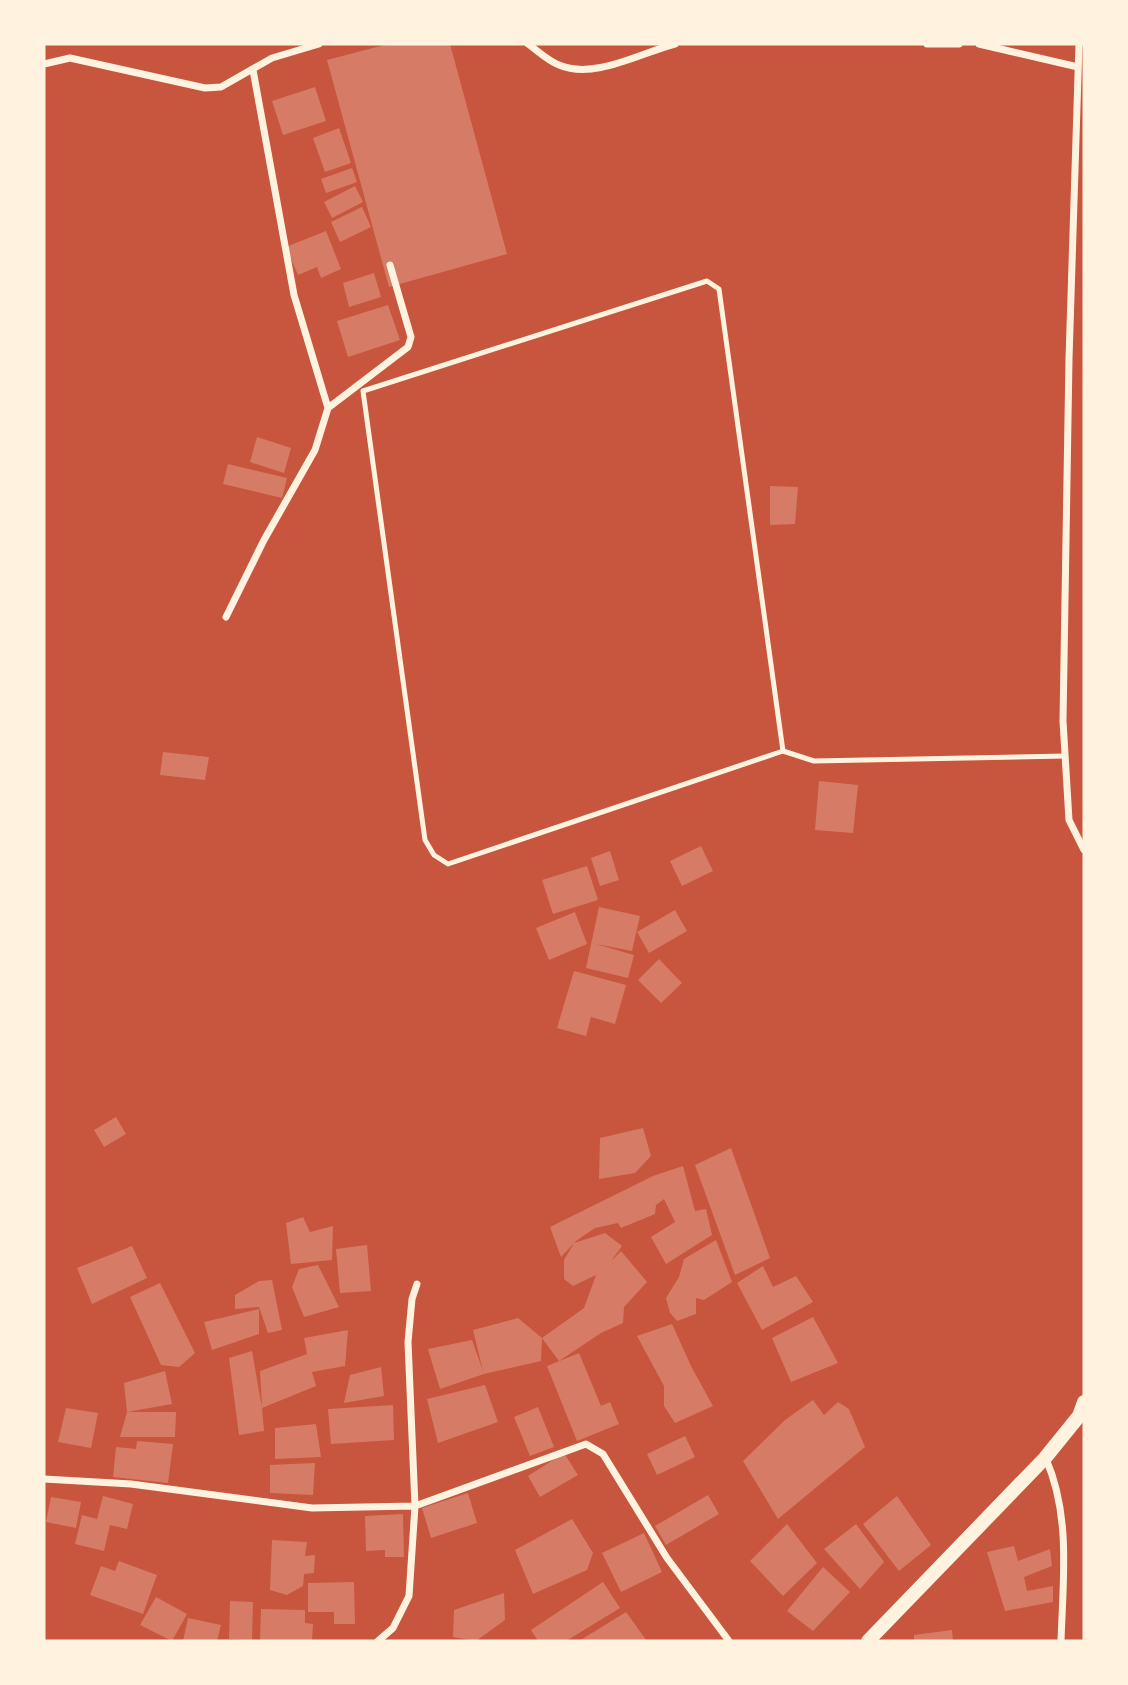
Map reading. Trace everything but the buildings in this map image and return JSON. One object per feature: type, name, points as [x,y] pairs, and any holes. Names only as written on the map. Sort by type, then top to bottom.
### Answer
[{"type":"main road","points":[[868,1641],[1045,1458],[1079,1416],[1084,1402]]},
{"type":"street","points":[[44,64],[70,58],[205,88],[221,87],[272,58],[320,44]]},
{"type":"street","points":[[528,44],[558,65],[574,69],[593,69],[657,46],[675,44]]},
{"type":"street","points":[[927,44],[959,44]]},
{"type":"street","points":[[979,44],[1078,67]]},
{"type":"street","points":[[1079,44],[1065,554],[1065,756],[1069,820],[1084,850]]},
{"type":"street","points":[[226,617],[264,540],[316,450],[328,408],[294,295],[253,70]]},
{"type":"street","points":[[328,408],[408,347],[411,337],[390,265]]},
{"type":"street","points":[[378,1641],[393,1628],[409,1596],[415,1506],[408,1342],[412,1299],[417,1284]]},
{"type":"street","points":[[44,1479],[131,1484],[312,1508],[415,1506],[578,1446],[595,1447],[603,1454],[667,1558],[729,1641]]},
{"type":"street","points":[[1045,1458],[1061,1504],[1061,1641]]},
{"type":"lane","points":[[783,751],[719,289],[714,283],[707,281],[363,391],[425,840],[434,855],[448,864],[783,751],[814,761],[1065,756]]}]
